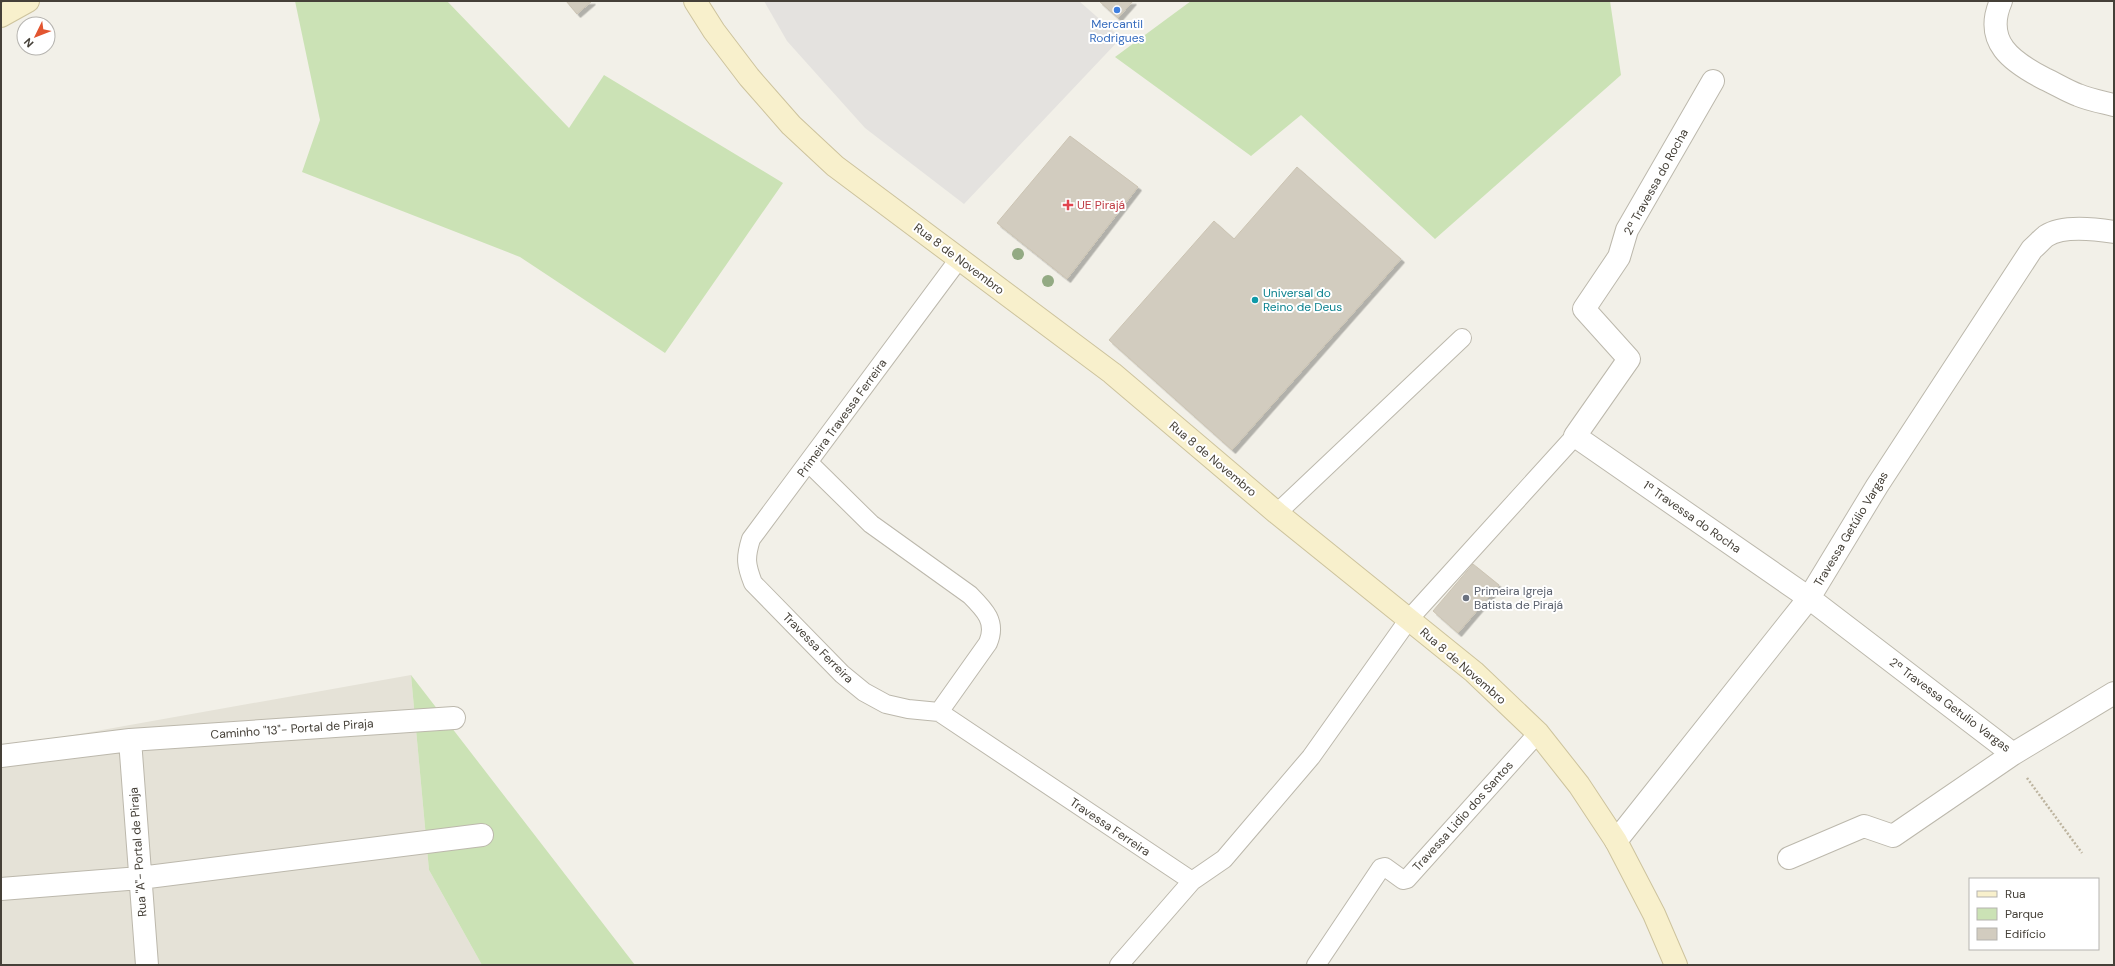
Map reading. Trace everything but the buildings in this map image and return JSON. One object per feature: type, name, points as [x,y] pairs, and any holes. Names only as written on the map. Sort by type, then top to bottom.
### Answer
[{"type":"main road","points":[[1,16],[28,1]]},
{"type":"main road","name":"Rua 8 de Novembro","points":[[695,1],[714,31],[750,78],[791,125],[835,166],[1112,374],[1277,513],[1474,672],[1538,733],[1580,785],[1616,841],[1654,914],[1676,965]]},
{"type":"street","points":[[2001,1],[1996,24],[1998,39],[2008,55],[2021,67],[2078,95],[2114,105]]},
{"type":"street","name":"2ª Travessa do Rocha","points":[[1576,436],[1629,359],[1584,309],[1619,257],[1627,230],[1713,80]]},
{"type":"street","name":"Travessa Getúlio Vargas","points":[[1616,841],[1809,598],[1876,486],[2032,249],[2047,236],[2085,228],[2114,232]]},
{"type":"street","name":"1ª Travessa do Rocha","points":[[1576,436],[1809,598]]},
{"type":"street","name":"2ª Travessa Getulio Vargas","points":[[1809,598],[2013,754]]},
{"type":"street","points":[[1789,858],[1864,826],[1893,836],[2013,754],[2114,693]]},
{"type":"street","name":"Caminho \"13\"- Portal de Piraja","points":[[1,756],[130,740],[454,718]]},
{"type":"street","name":"Rua \"A\"- Portal de Piraja","points":[[130,740],[147,965]]},
{"type":"street","points":[[1,889],[140,878],[482,835]]},
{"type":"lane","name":"Primeira Travessa Ferreira","points":[[754,583],[748,570],[746,556],[751,539],[809,463],[958,259]]},
{"type":"lane","points":[[1277,513],[1462,338]]},
{"type":"lane","points":[[1119,965],[1192,881],[1224,859],[1311,757],[1409,619],[1576,436]]},
{"type":"lane","points":[[809,463],[870,524],[970,595],[982,607],[990,621],[992,633],[988,643],[939,712]]},
{"type":"lane","name":"Travessa Ferreira","points":[[754,583],[842,674],[864,692],[886,704],[908,709],[939,712],[1192,881]]},
{"type":"lane","name":"Travessa Lidio dos Santos","points":[[1316,965],[1381,868],[1385,867],[1403,880],[1408,878],[1538,733]]},
{"type":"path","name":"2ª Travessa Getulio Vargas","points":[[2013,754],[2030,784],[2082,853]]},
{"type":"shaded area","points":[[764,1],[1079,1],[1121,38],[964,204],[865,128],[787,41]]},
{"type":"shaded area","points":[[411,675],[429,870],[482,965],[1,965],[1,748]]},
{"type":"green space","points":[[295,1],[447,1],[569,128],[604,75],[783,183],[665,353],[520,257],[302,172],[320,120]]},
{"type":"green space","points":[[1191,1],[1610,1],[1621,75],[1435,239],[1301,115],[1251,156],[1115,57]]},
{"type":"green space","points":[[411,675],[635,965],[482,965],[429,870]]},
{"type":"place","name":"Mercantil Rodrigues","points":[[1117,10]]},
{"type":"place","name":"UE Pirajá","points":[[1068,205]]},
{"type":"place","name":"Universal do Reino de Deus","points":[[1255,300]]},
{"type":"place","name":"Primeira Igreja Batista de Pirajá","points":[[1466,598]]}]
